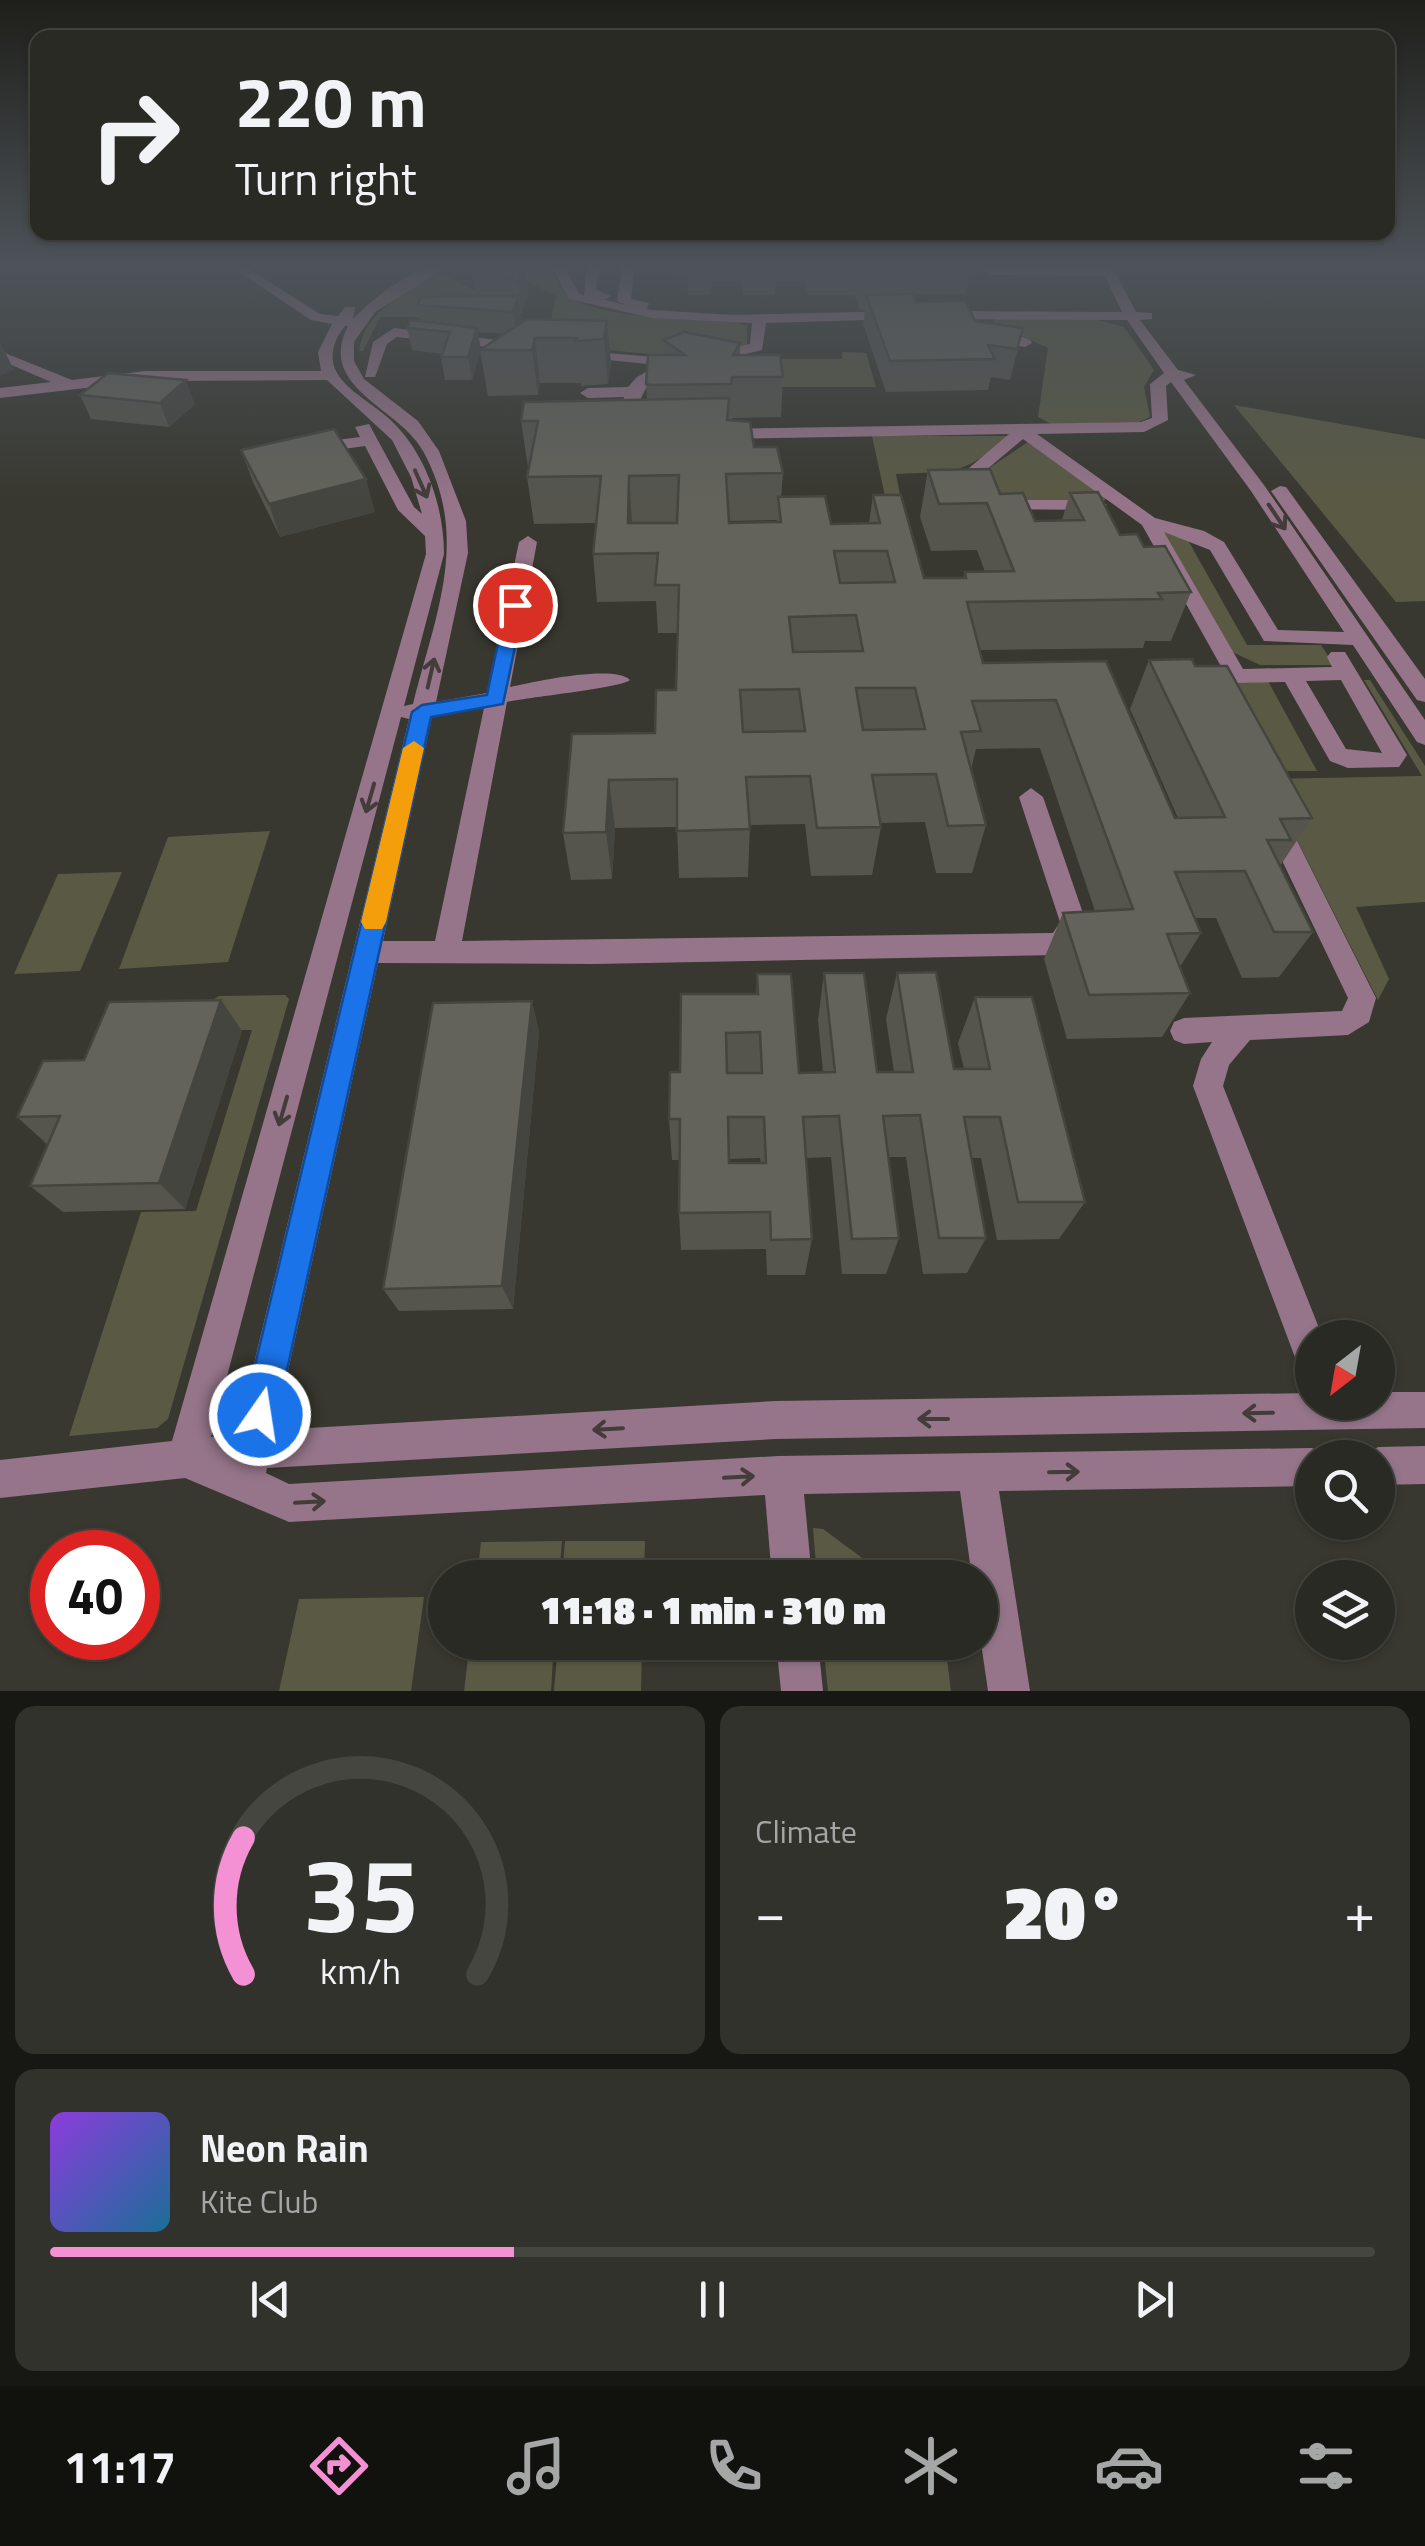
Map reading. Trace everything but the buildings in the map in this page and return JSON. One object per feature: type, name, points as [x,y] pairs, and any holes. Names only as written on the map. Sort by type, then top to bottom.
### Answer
[{"type":"street","points":[[335,366],[346,343]]},
{"type":"street","points":[[370,374],[382,343]]},
{"type":"street","points":[[496,343],[538,348]]},
{"type":"street","points":[[752,368],[757,343]]},
{"type":"street","points":[[1158,343],[1258,489],[1364,632],[1425,737]]},
{"type":"street","points":[[563,352],[673,364],[704,362],[757,347]]},
{"type":"street","points":[[0,354],[73,383],[144,391]]},
{"type":"street","points":[[0,393],[145,376],[335,366],[376,355]]},
{"type":"street","points":[[704,362],[734,370]]},
{"type":"street","points":[[650,435],[627,426],[630,392],[646,377],[673,364]]},
{"type":"street","points":[[335,366],[356,403],[368,441],[406,510],[436,536]]},
{"type":"street","points":[[248,1468],[459,553],[457,514],[423,437],[403,416],[335,366]]},
{"type":"street","points":[[707,434],[1023,431],[1154,424],[1161,417],[1157,386],[1180,375]]},
{"type":"street","points":[[588,392],[630,392]]},
{"type":"street","points":[[186,1458],[435,554],[430,506],[402,442],[384,422],[356,403]]},
{"type":"street","points":[[1023,431],[1149,522],[1193,534],[1217,546],[1270,636],[1327,640],[1364,632]]},
{"type":"street","points":[[1023,431],[964,480],[971,506],[1127,505]]},
{"type":"street","points":[[298,451],[368,441]]},
{"type":"street","points":[[1149,522],[1236,676]]},
{"type":"street","points":[[446,952],[528,542]]},
{"type":"street","points":[[1364,632],[1425,695]]},
{"type":"street","points":[[1292,675],[1338,755],[1348,760],[1390,760],[1395,755],[1327,640]]},
{"type":"street","points":[[1222,713],[1213,695],[1214,686],[1223,677],[1337,674],[1343,669]]},
{"type":"street","points":[[394,712],[422,712],[496,700],[544,686],[619,680]]},
{"type":"street","points":[[367,952],[1058,944],[1072,934],[1074,922],[1031,798]]},
{"type":"street","points":[[1184,1031],[1348,1023],[1360,1013],[1362,1002],[1266,802]]},
{"type":"street","points":[[1243,1028],[1216,1059],[1208,1086],[1298,1320]]},
{"type":"street","points":[[0,1480],[186,1458],[248,1468],[774,1420],[1295,1408]]},
{"type":"street","points":[[1395,1409],[1425,1410]]},
{"type":"street","points":[[1395,1466],[1425,1465]]},
{"type":"street","points":[[248,1468],[289,1503],[783,1475],[1295,1467]]},
{"type":"street","points":[[978,1473],[1009,1691]]},
{"type":"street","points":[[783,1475],[790,1560]]},
{"type":"street","points":[[799,1660],[802,1691]]},
{"type":"green space","points":[[546,343],[747,343],[701,359]]},
{"type":"green space","points":[[1037,343],[1135,343],[1154,370],[1144,387],[1150,417],[1139,422],[1051,424],[1038,417],[1048,348]]},
{"type":"green space","points":[[842,352],[866,353],[876,387],[781,387],[773,359],[842,359]]},
{"type":"green space","points":[[1234,405],[1425,439],[1425,601],[1396,602]]},
{"type":"green space","points":[[872,436],[1009,437],[980,459],[957,469],[896,474],[904,515],[888,510]]},
{"type":"green space","points":[[1028,442],[1106,498],[1104,501],[976,501],[977,476]]},
{"type":"green space","points":[[1160,531],[1185,535],[1247,645],[1321,645],[1334,665],[1260,665],[1228,650]]},
{"type":"green space","points":[[1364,680],[1370,680],[1425,766],[1425,902],[1356,907],[1389,979],[1378,1000],[1266,779],[1422,776]]},
{"type":"green space","points":[[1268,681],[1317,771],[1262,771],[1232,682]]},
{"type":"green space","points":[[270,831],[228,962],[119,969],[168,837]]},
{"type":"green space","points":[[122,872],[80,971],[14,974],[58,874]]},
{"type":"green space","points":[[285,995],[289,999],[168,1419],[157,1428],[69,1436],[141,1212],[196,1211],[252,1030],[201,1030],[211,1001],[219,996]]},
{"type":"green space","points":[[813,1528],[823,1529],[865,1560],[816,1560]]},
{"type":"green space","points":[[562,1541],[560,1560],[479,1560],[481,1542]]},
{"type":"green space","points":[[565,1541],[645,1541],[644,1560],[563,1560]]},
{"type":"green space","points":[[424,1597],[411,1691],[279,1691],[299,1599]]},
{"type":"green space","points":[[468,1660],[553,1660],[551,1691],[464,1691]]},
{"type":"green space","points":[[557,1660],[642,1660],[641,1691],[554,1691]]},
{"type":"green space","points":[[825,1660],[947,1660],[951,1691],[828,1691]]},
{"type":"slow traffic","points":[[374,922],[414,748]]},
{"type":"route","points":[[260,1415],[422,712],[496,700],[515,605]]}]
